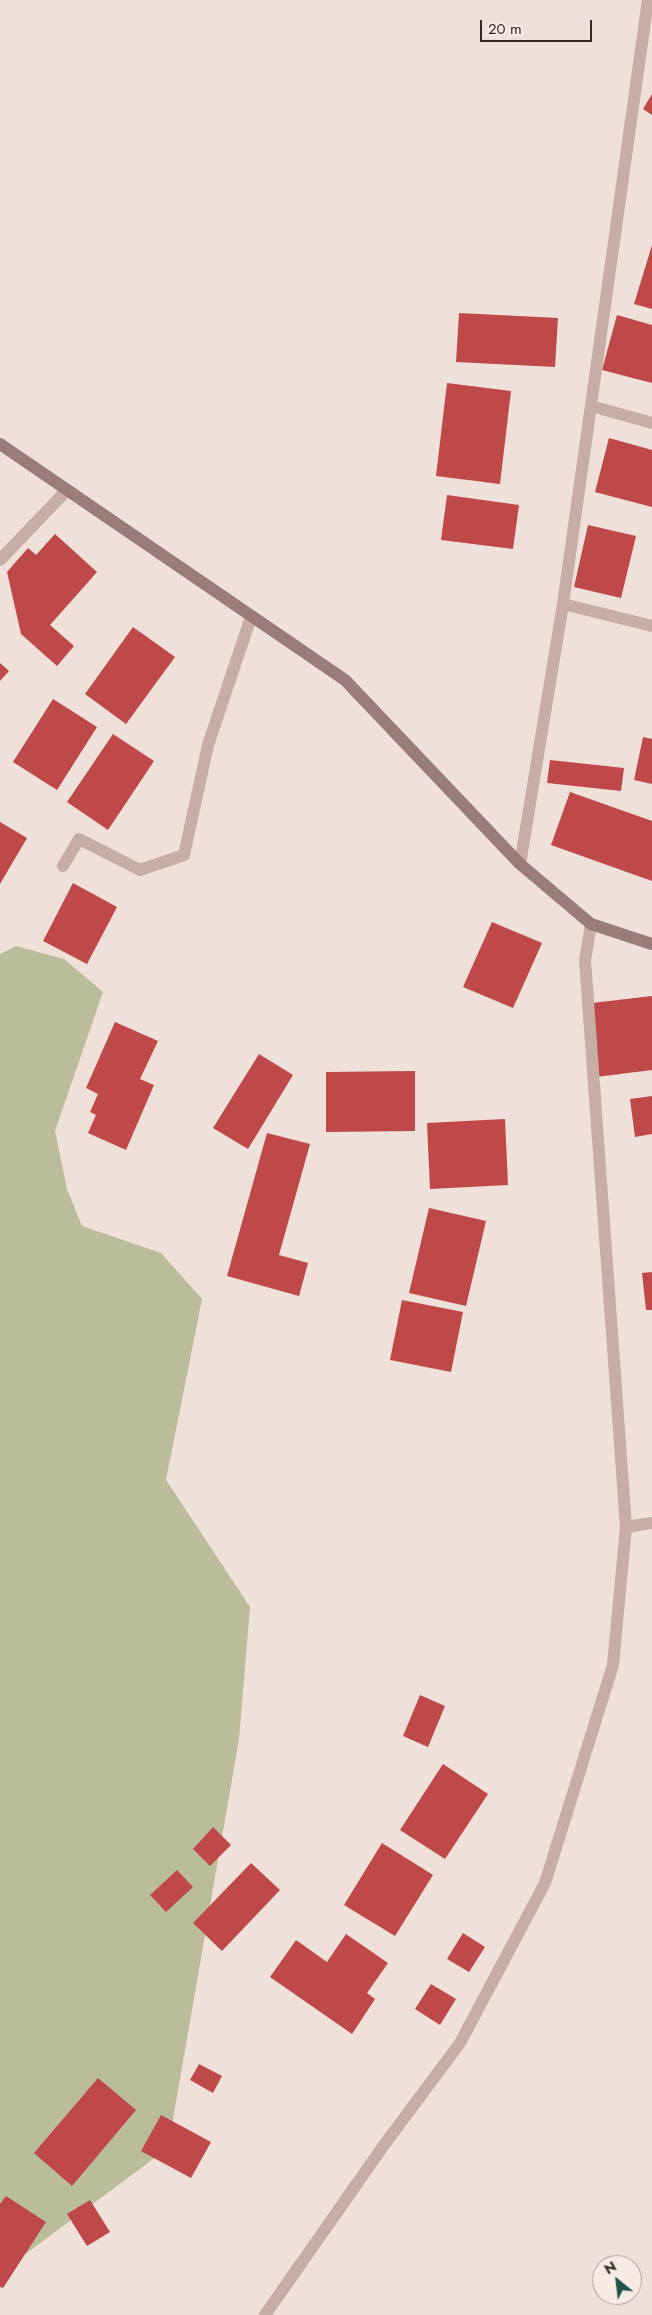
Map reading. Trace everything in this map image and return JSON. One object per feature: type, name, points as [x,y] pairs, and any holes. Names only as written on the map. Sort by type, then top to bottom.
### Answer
[{"type":"street","points":[[520,864],[563,604],[649,5]]},
{"type":"street","points":[[591,406],[652,424]]},
{"type":"street","points":[[0,444],[345,680],[520,864],[591,924],[652,944]]},
{"type":"street","points":[[0,560],[68,490]]},
{"type":"street","points":[[563,604],[652,626]]},
{"type":"street","points":[[63,866],[79,839],[140,870],[184,855],[208,745],[251,617]]},
{"type":"street","points":[[265,2315],[384,2145],[460,2043],[545,1883],[613,1664],[626,1527],[585,960],[591,924]]},
{"type":"street","points":[[626,1527],[652,1523]]},
{"type":"green space","points":[[16,946],[64,959],[103,992],[55,1131],[67,1189],[82,1226],[161,1253],[202,1299],[166,1480],[250,1607],[239,1739],[168,2148],[0,2273],[0,954]]},
{"type":"building","points":[[652,94],[652,115],[643,109]]},
{"type":"building","points":[[652,245],[652,309],[634,304]]},
{"type":"building","points":[[459,313],[558,318],[555,367],[456,362]]},
{"type":"building","points":[[617,315],[652,325],[652,383],[602,370]]},
{"type":"building","points":[[447,383],[511,391],[500,484],[436,476]]},
{"type":"building","points":[[609,438],[652,450],[652,507],[595,492]]},
{"type":"building","points":[[447,495],[519,505],[513,549],[441,540]]},
{"type":"building","points":[[588,525],[636,536],[621,598],[574,587]]},
{"type":"building","points":[[55,534],[97,572],[50,625],[74,646],[57,666],[21,634],[7,572],[28,548],[36,555]]},
{"type":"building","points":[[133,627],[175,657],[126,724],[85,694]]},
{"type":"building","points":[[0,663],[9,671],[0,681]]},
{"type":"building","points":[[53,699],[97,727],[57,790],[13,762]]},
{"type":"building","points":[[113,734],[154,761],[108,830],[67,802]]},
{"type":"building","points":[[643,737],[652,739],[652,784],[634,780]]},
{"type":"building","points":[[550,760],[624,768],[621,791],[547,783]]},
{"type":"building","points":[[570,792],[652,821],[652,881],[551,845]]},
{"type":"building","points":[[0,822],[27,838],[0,884]]},
{"type":"building","points":[[73,883],[117,907],[87,964],[43,941]]},
{"type":"building","points":[[492,922],[542,943],[513,1008],[463,987]]},
{"type":"building","points":[[652,996],[652,1070],[596,1077],[592,1003]]},
{"type":"building","points":[[115,1022],[158,1041],[140,1079],[154,1085],[126,1150],[88,1133],[96,1115],[90,1112],[98,1094],[86,1088]]},
{"type":"building","points":[[259,1054],[293,1075],[248,1149],[213,1128]]},
{"type":"building","points":[[415,1071],[415,1131],[326,1132],[326,1072]]},
{"type":"building","points":[[652,1096],[652,1134],[635,1137],[630,1099]]},
{"type":"building","points":[[505,1119],[508,1185],[430,1189],[427,1123]]},
{"type":"building","points":[[267,1133],[310,1144],[279,1255],[308,1263],[299,1296],[227,1276]]},
{"type":"building","points":[[429,1208],[486,1221],[466,1306],[409,1293]]},
{"type":"building","points":[[652,1272],[652,1310],[646,1310],[642,1273]]},
{"type":"building","points":[[402,1300],[463,1312],[451,1372],[390,1360]]},
{"type":"building","points":[[420,1695],[445,1706],[428,1747],[403,1736]]},
{"type":"building","points":[[443,1764],[488,1794],[445,1859],[400,1830]]},
{"type":"building","points":[[213,1827],[231,1845],[210,1866],[193,1849]]},
{"type":"building","points":[[382,1843],[433,1875],[395,1936],[344,1905]]},
{"type":"building","points":[[251,1863],[280,1890],[222,1951],[193,1923]]},
{"type":"building","points":[[177,1870],[193,1887],[166,1912],[150,1895]]},
{"type":"building","points":[[463,1933],[485,1947],[469,1972],[447,1959]]},
{"type":"building","points":[[346,1934],[388,1963],[367,1993],[375,1999],[352,2034],[270,1977],[296,1940],[327,1962]]},
{"type":"building","points":[[431,1984],[456,1999],[440,2025],[415,2009]]},
{"type":"building","points":[[199,2064],[222,2076],[213,2093],[190,2080]]},
{"type":"building","points":[[98,2078],[136,2110],[72,2186],[34,2153]]},
{"type":"building","points":[[161,2115],[211,2142],[191,2178],[141,2151]]},
{"type":"building","points":[[6,2196],[46,2222],[3,2288],[0,2287],[0,2204]]},
{"type":"building","points":[[90,2200],[110,2232],[87,2246],[67,2214]]}]
